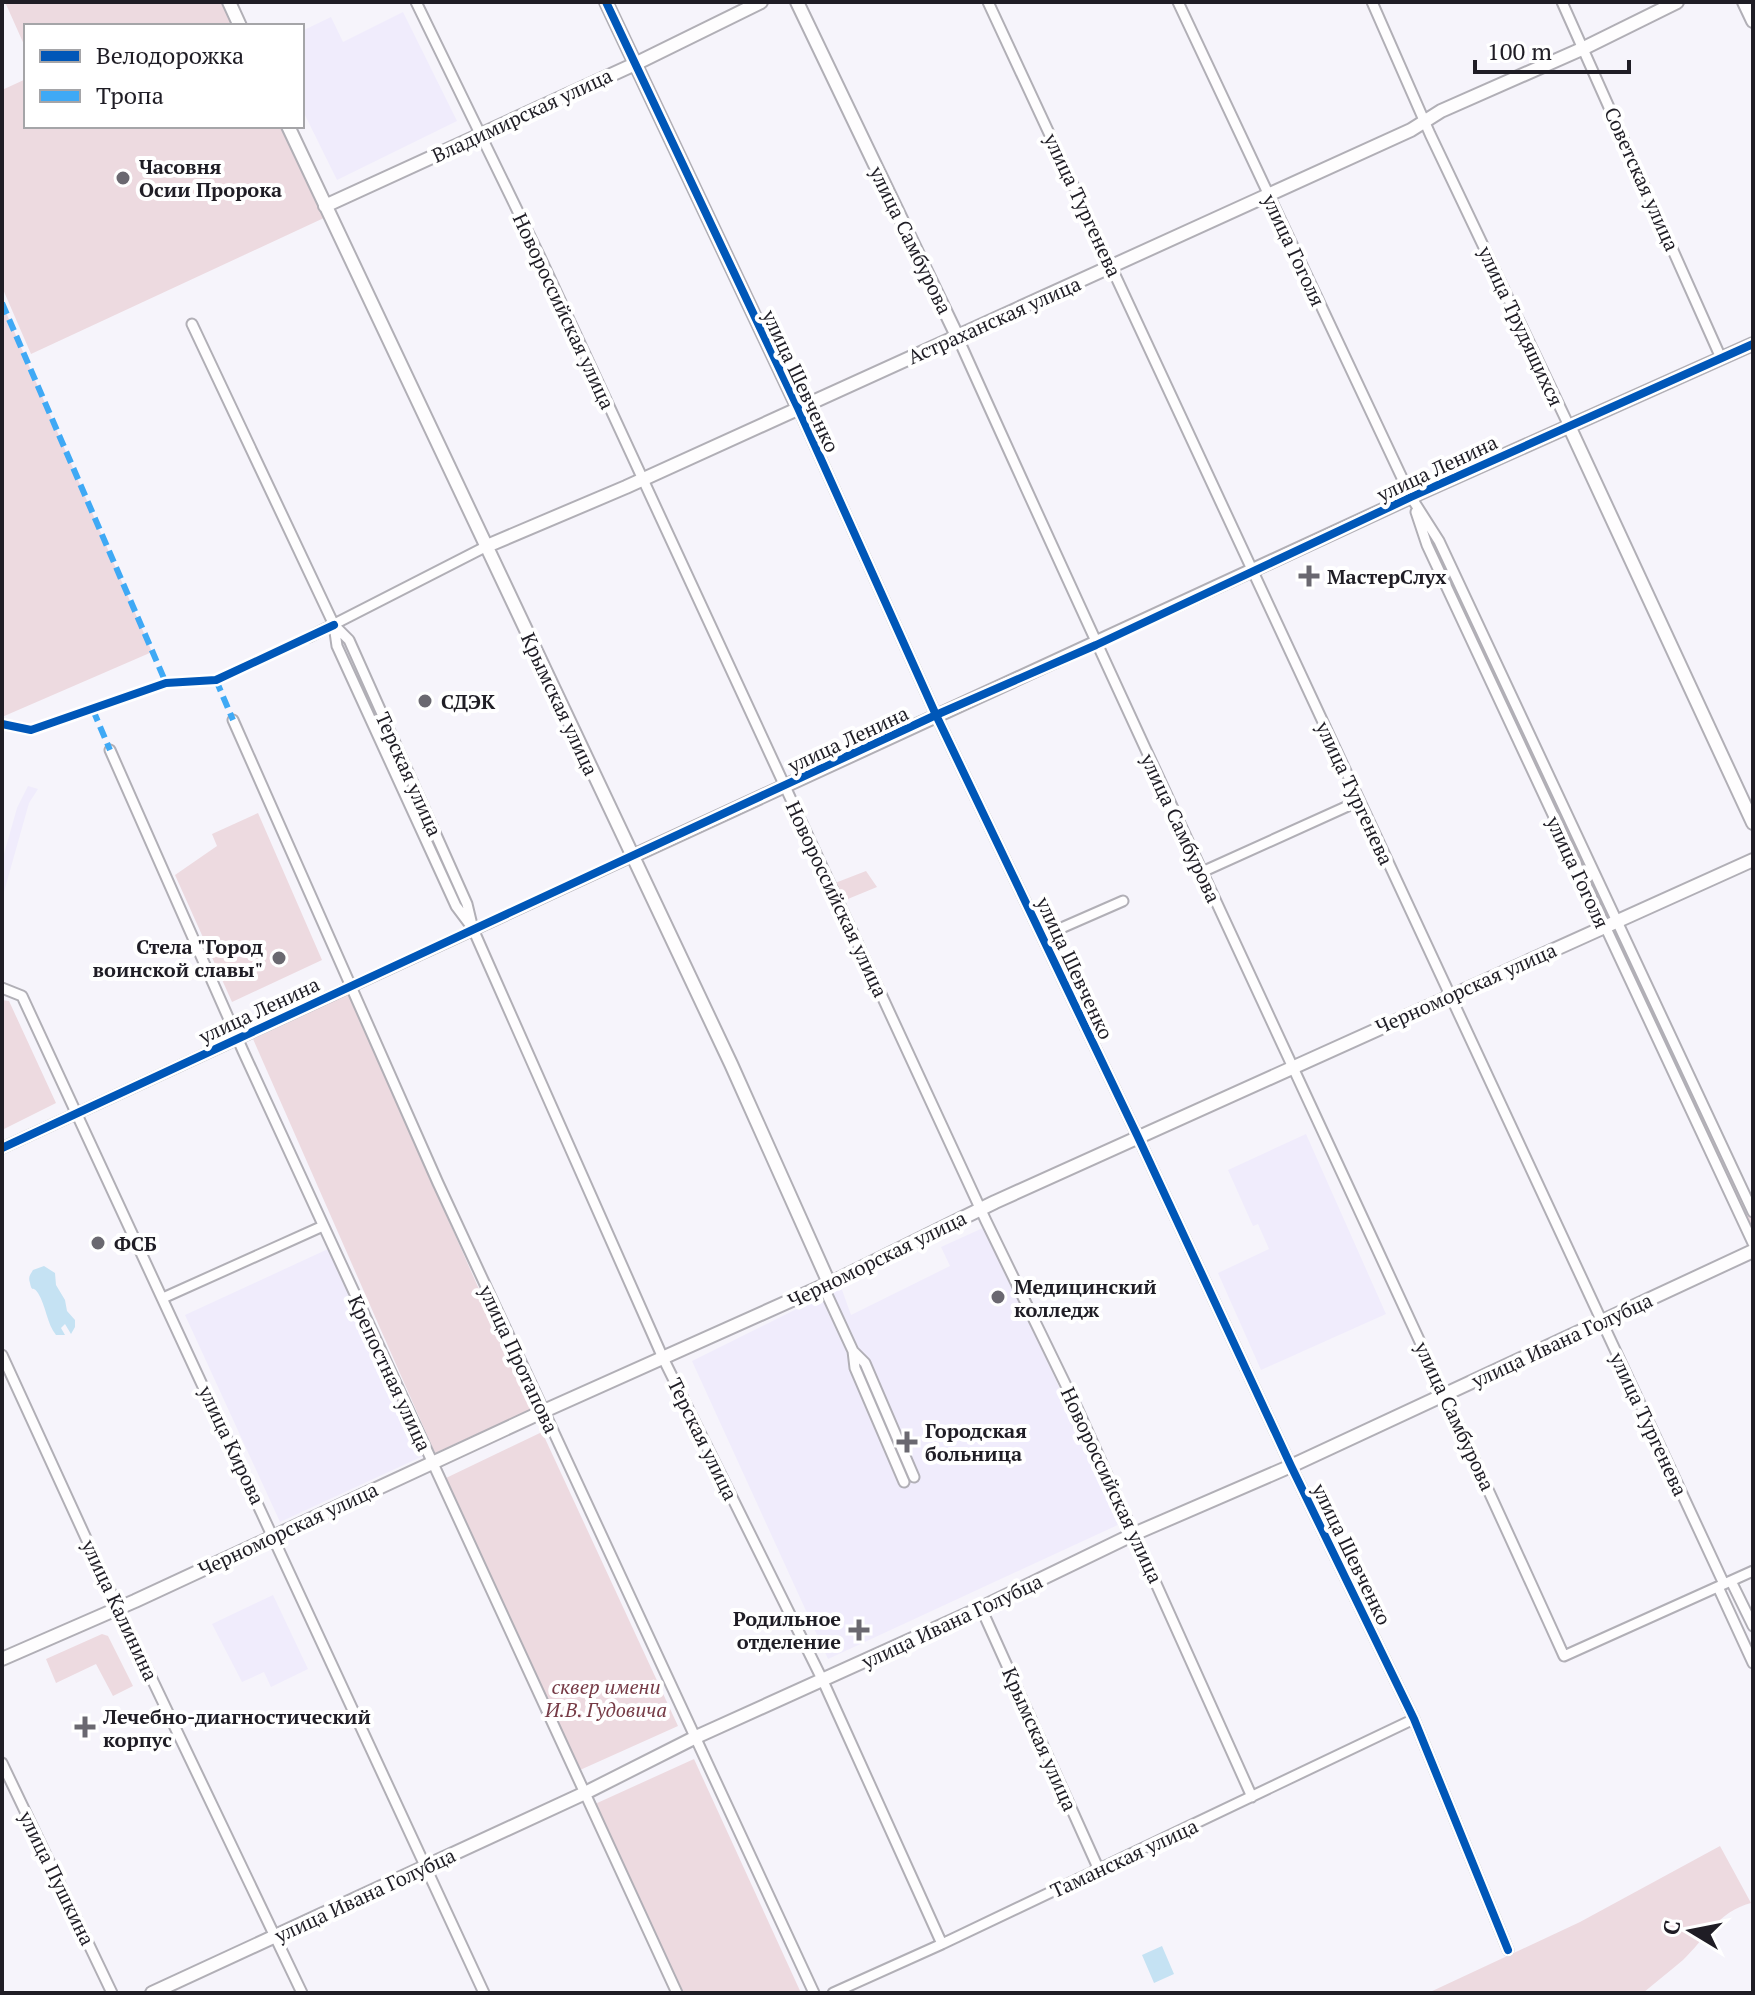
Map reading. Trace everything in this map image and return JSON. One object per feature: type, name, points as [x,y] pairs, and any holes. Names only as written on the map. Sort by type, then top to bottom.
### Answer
[{"type":"street","points":[[229,2],[239,24]]},
{"type":"street","name":"Новороссийская улица","points":[[416,2],[541,259],[1134,1534],[1252,1797]]},
{"type":"street","name":"улица Шевченко","points":[[606,2],[798,408],[936,715],[1414,1719],[1508,1950]]},
{"type":"street","name":"Владимирская улица","points":[[325,206],[635,64],[761,2]]},
{"type":"street","name":"улица Самбурова","points":[[797,2],[958,338],[1096,645],[1445,1393],[1564,1656],[1724,1584]]},
{"type":"street","name":"улица Тургенева","points":[[988,2],[1724,1584],[1753,1663]]},
{"type":"street","name":"улица Гоголя","points":[[1178,2],[1411,497],[1427,545],[1753,1243]]},
{"type":"street","name":"улица Трудящихся","points":[[1372,2],[1753,823]]},
{"type":"street","name":"Советская улица","points":[[1562,2],[1721,358]]},
{"type":"street","name":"Астраханская улица","points":[[309,637],[487,546],[958,338],[1268,193],[1411,130],[1441,111],[1584,48],[1677,2]]},
{"type":"street","points":[[1744,2],[1753,21]]},
{"type":"street","name":"Крымская улица","points":[[289,128],[731,1064],[826,1284],[853,1351],[855,1368],[904,1482]]},
{"type":"street","name":"Терская улица","points":[[192,324],[334,625],[337,646],[456,906],[473,929],[663,1358],[823,1681],[942,1944]]},
{"type":"street","name":"улица Ленина","points":[[2,1148],[936,715],[1096,645],[1411,497],[1753,344]]},
{"type":"street","name":"улица Гоголя","points":[[1411,497],[1439,541],[1753,1212]]},
{"type":"street","name":"улица Протапова","points":[[233,720],[444,1198],[814,1993]]},
{"type":"street","name":"Крепостная улица","points":[[110,750],[323,1226],[677,1993]]},
{"type":"street","points":[[1202,872],[1359,801]]},
{"type":"street","name":"Черноморская улица","points":[[2,1659],[826,1284],[981,1208],[1753,860]]},
{"type":"street","points":[[1043,936],[1123,901]]},
{"type":"street","name":"улица Кирова","points":[[2,988],[22,996],[484,1993]]},
{"type":"street","points":[[163,1298],[323,1226]]},
{"type":"street","name":"улица Ивана Голубца","points":[[152,1993],[1134,1534],[1291,1466],[1753,1251]]},
{"type":"street","points":[[853,1351],[865,1363],[914,1477]]},
{"type":"street","name":"улица Калинина","points":[[2,1355],[118,1608],[302,1993]]},
{"type":"street","points":[[1724,1584],[1753,1571]]},
{"type":"street","name":"улица Тургенева","points":[[1724,1584],[1753,1626]]},
{"type":"street","name":"Крымская улица","points":[[981,1608],[1099,1870]]},
{"type":"street","name":"Таманская улица","points":[[833,1993],[1414,1719]]},
{"type":"street","name":"улица Пушкина","points":[[2,1763],[112,1993]]},
{"type":"shaded area","points":[[403,12],[457,121],[337,180],[304,113],[304,30],[331,17],[343,42]]},
{"type":"shaded area","points":[[28,786],[38,789],[29,803],[2,899],[2,861],[17,808]]},
{"type":"shaded area","points":[[1306,1134],[1386,1314],[1261,1370],[1218,1273],[1269,1249],[1258,1224],[1253,1226],[1228,1170]]},
{"type":"shaded area","name":"Городская больница","points":[[985,1227],[1122,1523],[828,1659],[692,1361],[841,1287],[851,1315],[950,1266],[941,1247]]},
{"type":"shaded area","points":[[328,1249],[423,1456],[280,1522],[185,1315]]},
{"type":"shaded area","points":[[273,1595],[308,1669],[271,1687],[264,1672],[242,1682],[212,1624]]},
{"type":"green space","points":[[5,2],[224,2],[234,24],[24,24],[24,45]]},
{"type":"green space","points":[[24,80],[24,128],[284,128],[326,217],[31,354],[2,287],[2,90]]},
{"type":"green space","points":[[2,303],[152,652],[2,717]]},
{"type":"green space","points":[[1436,539],[1601,891],[1593,895],[1429,543]]},
{"type":"green space","points":[[258,813],[322,960],[232,1002],[175,875],[217,846],[212,834]]},
{"type":"green space","points":[[866,871],[877,887],[843,901],[835,883]]},
{"type":"green space","points":[[1627,946],[1753,1217],[1753,1234],[1618,951]]},
{"type":"green space","points":[[348,993],[532,1409],[435,1453],[253,1039]]},
{"type":"green space","points":[[2,1000],[9,1001],[56,1103],[2,1130]]},
{"type":"green space","name":"сквер имени И.В. Гудовича","points":[[542,1432],[678,1726],[580,1770],[446,1478]]},
{"type":"green space","points":[[102,1634],[108,1636],[133,1686],[113,1696],[96,1664],[56,1683],[46,1659]]},
{"type":"green space","points":[[694,1759],[801,1993],[679,1993],[595,1804]]},
{"type":"green space","points":[[1720,1846],[1751,1903],[1721,1919],[1683,1960],[1643,1993],[1428,1993],[1580,1922]]},
{"type":"water","points":[[44,1266],[55,1273],[56,1285],[65,1300],[67,1311],[75,1320],[71,1334],[65,1324],[61,1328],[65,1335],[56,1335],[41,1298],[31,1286],[29,1278],[33,1270]]},
{"type":"water","points":[[1162,1946],[1174,1974],[1154,1983],[1142,1955]]},
{"type":"marked path","points":[[2,303],[166,683]]},
{"type":"marked path","points":[[216,680],[233,720]]},
{"type":"marked path","points":[[93,710],[110,750]]},
{"type":"cycle path","points":[[606,2],[798,408],[936,715],[1414,1719],[1508,1950]]},
{"type":"cycle path","points":[[2,1148],[936,715],[1096,645],[1411,497],[1753,344]]},
{"type":"cycle path","points":[[2,724],[31,730],[166,683],[216,680],[334,625]]},
{"type":"place","name":"Часовня Осии Пророка","points":[[123,178]]},
{"type":"place","name":"МастерСлух","points":[[1309,576]]},
{"type":"place","name":"СДЭК","points":[[425,701]]},
{"type":"place","name":"Стела \"Город воинской славы\"","points":[[279,958]]},
{"type":"place","name":"ФСБ","points":[[98,1243]]},
{"type":"place","name":"Медицинский колледж","points":[[998,1297]]},
{"type":"place","name":"Городская больница","points":[[907,1442]]},
{"type":"place","name":"Родильное отделение","points":[[859,1630]]},
{"type":"place","name":"Лечебно-диагностический корпус","points":[[85,1727]]}]
